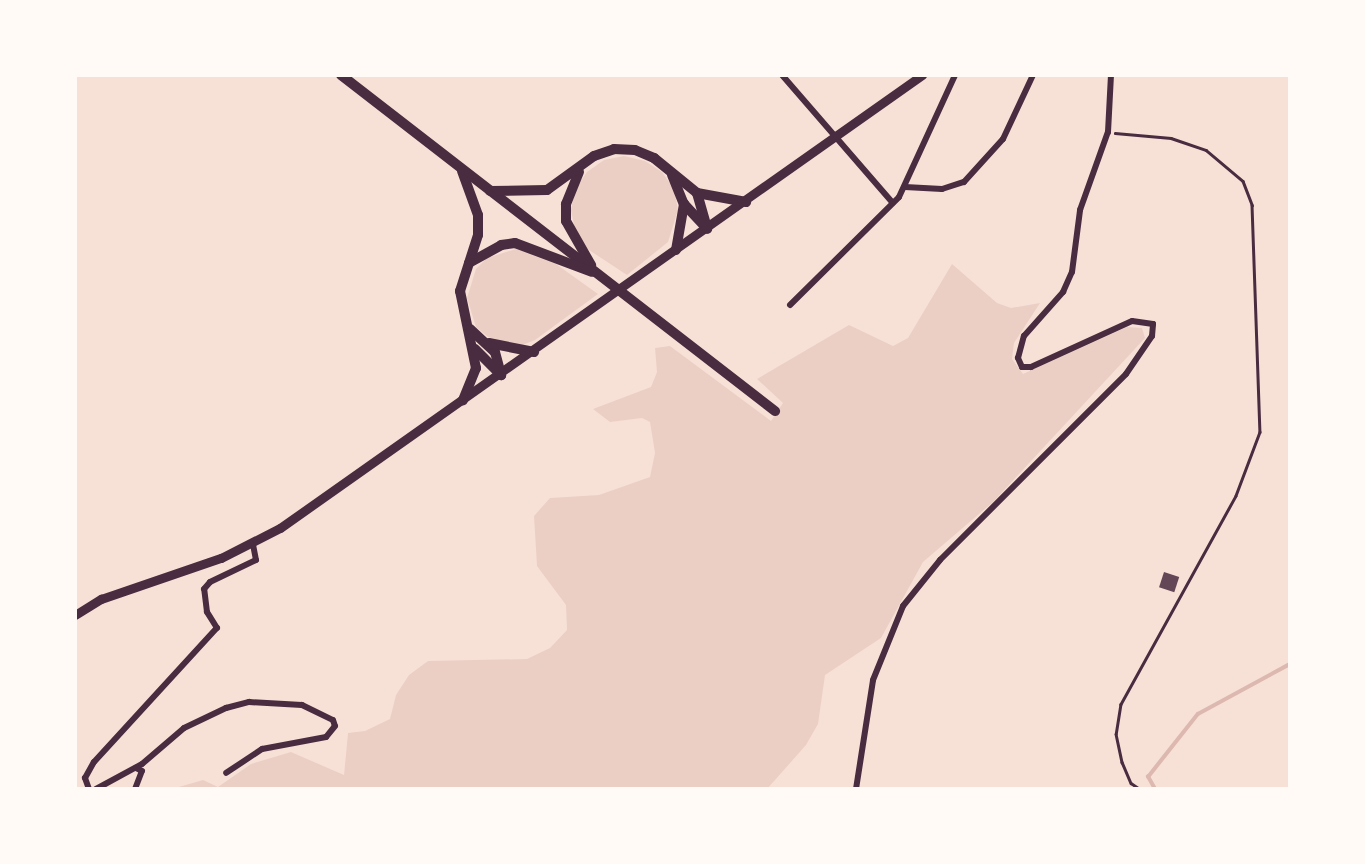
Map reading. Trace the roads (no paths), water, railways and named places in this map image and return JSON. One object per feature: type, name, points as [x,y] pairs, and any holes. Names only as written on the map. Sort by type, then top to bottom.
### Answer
[{"type":"main road","points":[[341,75],[775,411]]},
{"type":"main road","points":[[75,615],[101,599],[253,544],[534,352],[922,75]]},
{"type":"main road","points":[[489,191],[547,190],[584,164],[614,149],[635,150],[697,193],[746,202]]},
{"type":"main road","points":[[584,164],[572,182],[566,221],[597,274]]},
{"type":"main road","points":[[459,165],[478,215],[478,235],[460,291],[475,349],[476,368],[463,401]]},
{"type":"main road","points":[[671,173],[684,204],[707,229]]},
{"type":"main road","points":[[697,193],[707,229]]},
{"type":"main road","points":[[676,250],[684,204]]},
{"type":"main road","points":[[469,263],[501,245],[516,243],[597,274]]},
{"type":"main road","points":[[470,329],[486,342],[501,364],[501,375]]},
{"type":"main road","points":[[486,342],[534,352]]},
{"type":"main road","points":[[475,349],[501,375]]},
{"type":"street","points":[[782,75],[893,203]]},
{"type":"street","points":[[790,305],[893,203],[905,187],[955,75]]},
{"type":"street","points":[[905,187],[942,189],[964,183],[1003,139],[1033,75]]},
{"type":"street","points":[[856,789],[871,692],[903,606],[940,560],[1126,374],[1152,336],[1153,324],[1132,321],[1031,367],[1022,367],[1018,358],[1024,336],[1063,292],[1072,272],[1080,210],[1108,132],[1111,75]]},
{"type":"street","points":[[89,789],[85,778],[94,762],[217,628],[207,612],[204,589],[209,582],[256,560],[253,544]]},
{"type":"street","points":[[96,789],[135,768],[184,728],[249,702],[302,705],[332,720],[335,726],[326,737],[262,749],[226,773]]},
{"type":"street","points":[[135,768],[142,771],[135,789]]},
{"type":"waterway","points":[[1155,789],[1148,777],[1198,714],[1290,664]]}]
